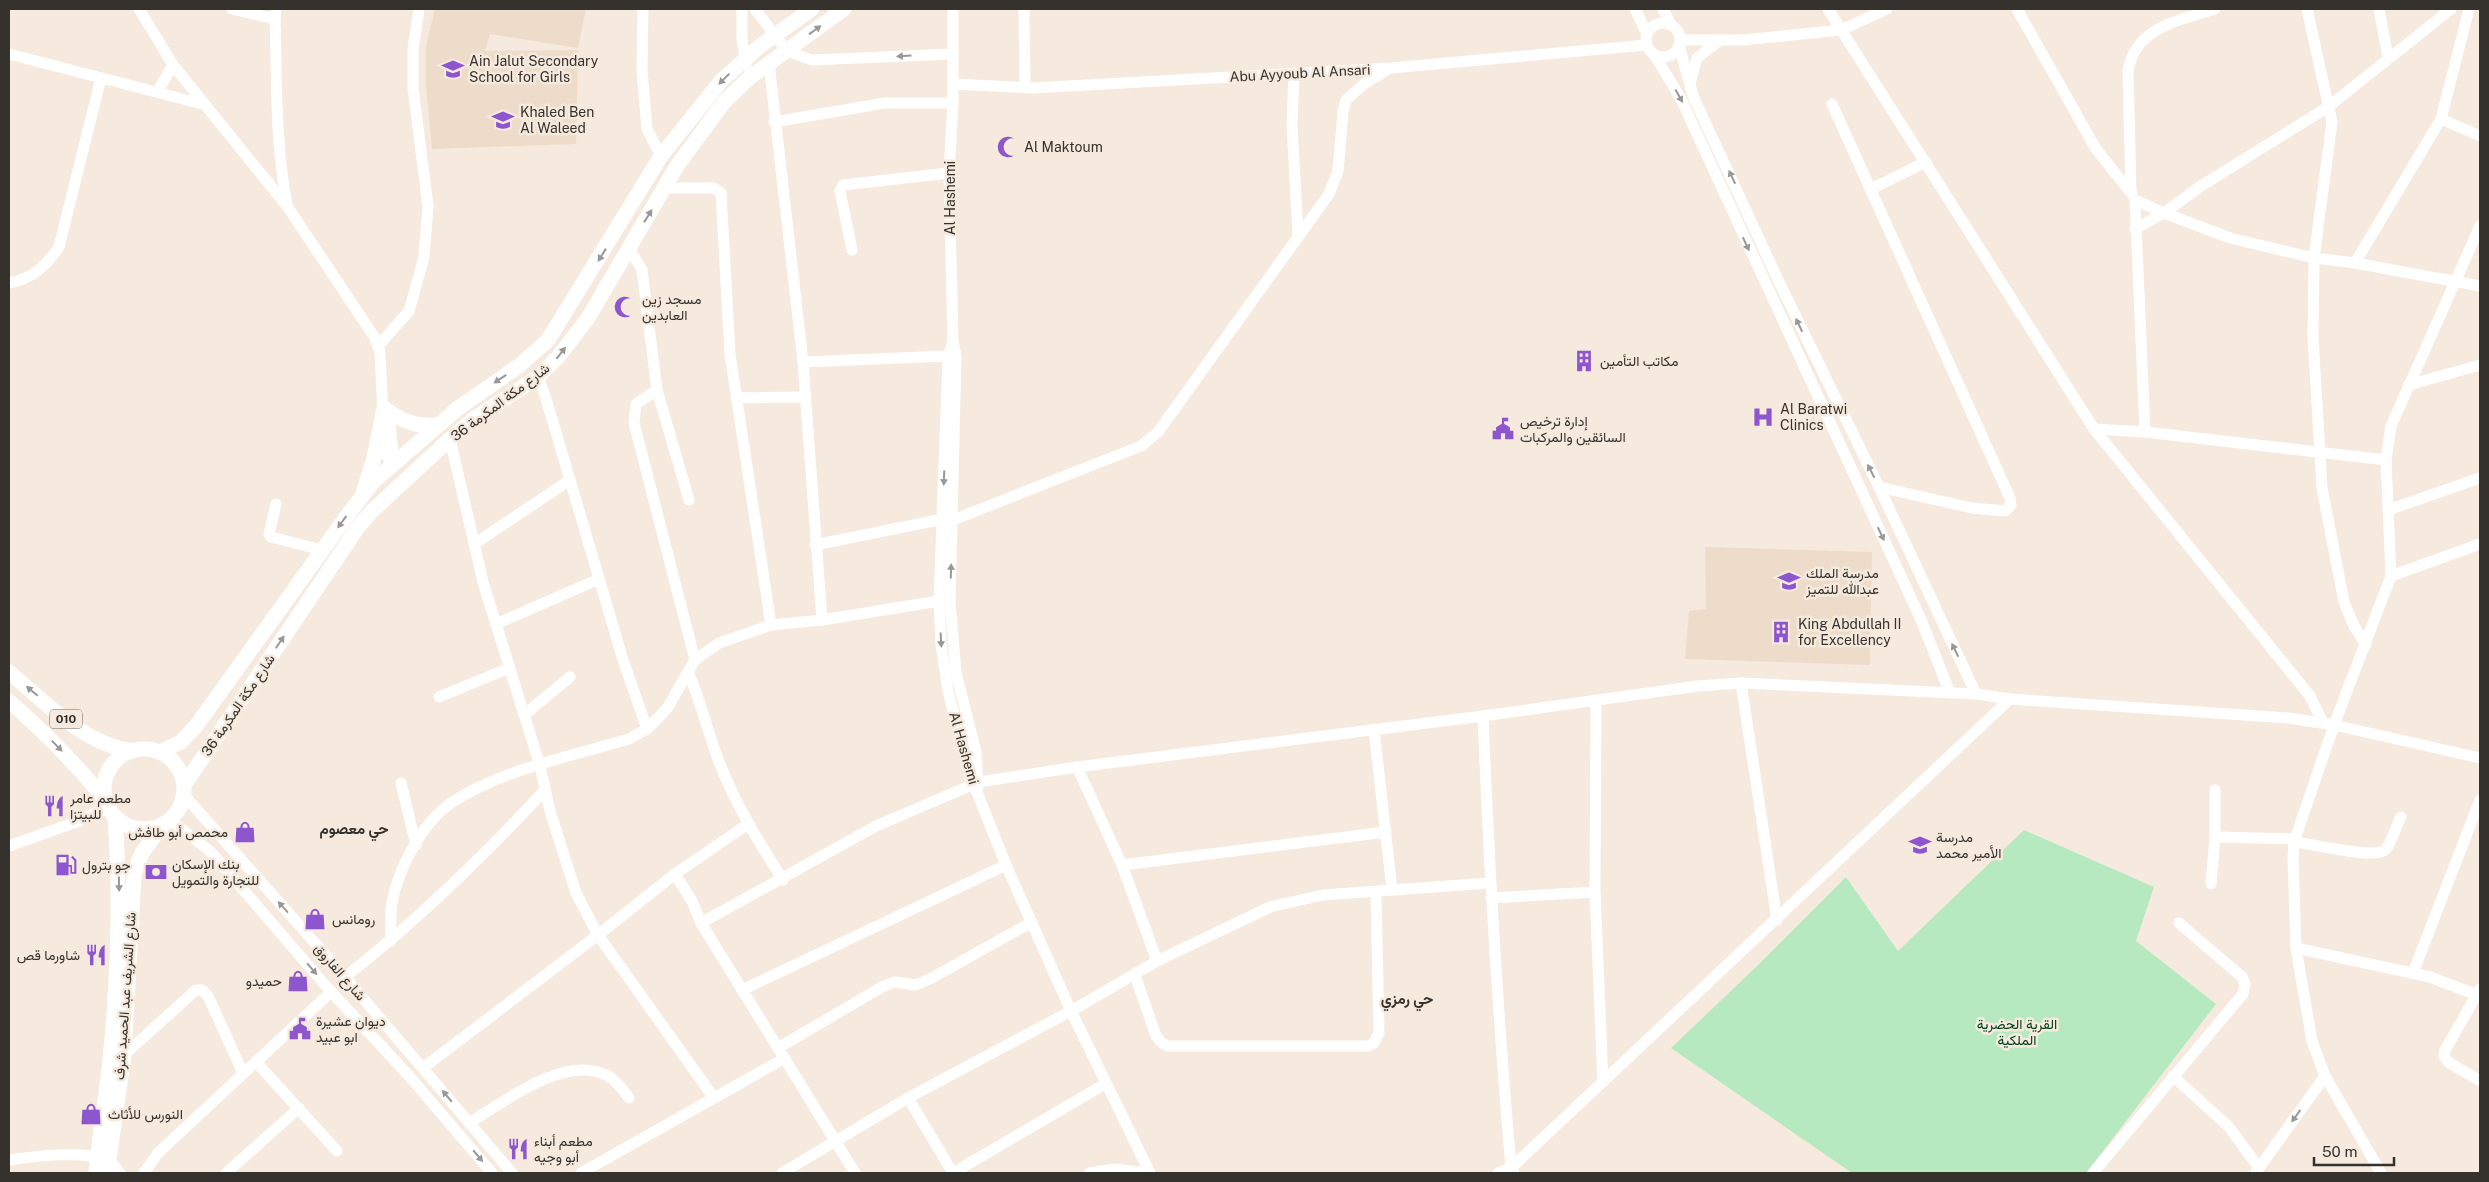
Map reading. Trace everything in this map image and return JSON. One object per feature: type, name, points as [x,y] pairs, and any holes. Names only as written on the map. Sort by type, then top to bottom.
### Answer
[{"type":"main road","name":"شارع مكة المكرمة 36","points":[[160,752],[181,742],[196,726],[362,496],[391,465],[457,408],[520,365],[548,340],[661,156],[721,81],[775,35],[812,9]]},
{"type":"main road","name":"شارع مكة المكرمة 36","points":[[184,790],[358,528],[372,511],[475,418],[538,377],[558,357],[588,318],[626,250],[666,188],[677,166],[724,102],[749,78],[844,9]]},
{"type":"main road","points":[[362,496],[374,458],[384,408],[402,421],[414,425],[437,425]]},
{"type":"main road","points":[[358,528],[360,514],[386,482],[391,465],[407,470],[419,468]]},
{"type":"main road","name":"010","points":[[9,672],[80,730],[115,748],[132,751]]},
{"type":"main road","name":"010","points":[[9,701],[43,731],[84,773],[109,809]]},
{"type":"main road","points":[[146,748],[160,752],[172,760],[180,771],[184,790],[182,804],[166,823],[151,829],[138,829],[125,825],[109,809],[104,784],[108,769],[122,754],[146,748]]},
{"type":"main road","name":"شارع الشريف عبد الحميد شرف","points":[[107,1173],[103,1157],[120,913],[119,864],[109,809]]},
{"type":"main road","name":"شارع الشريف عبد الحميد شرف","points":[[96,1173],[103,1157],[124,1055],[134,874],[142,853],[166,823]]},
{"type":"street","points":[[139,9],[174,65],[287,206],[379,345],[384,408],[383,432],[386,454],[391,465]]},
{"type":"street","points":[[232,9],[275,14],[279,150],[287,206]]},
{"type":"street","points":[[379,345],[409,311],[424,257],[428,206],[413,88],[413,49],[419,9]]},
{"type":"street","points":[[642,9],[642,70],[647,129],[661,156]]},
{"type":"street","points":[[742,9],[745,60],[749,78]]},
{"type":"street","points":[[755,9],[786,50],[799,57],[824,61],[953,54]]},
{"type":"street","name":"Al Hashemi","points":[[953,9],[953,103],[949,173],[952,342],[956,356],[948,520],[939,602],[941,644],[976,786],[1006,865],[1071,1011],[1150,1173]]},
{"type":"street","points":[[1024,9],[1025,87]]},
{"type":"street","points":[[1635,9],[1649,44],[1681,99],[1922,622],[1950,693]]},
{"type":"street","points":[[1663,9],[1671,25],[1676,29],[1690,88],[1791,308],[1879,488],[1976,694]]},
{"type":"street","points":[[1828,9],[2094,429],[2310,696],[2328,724]]},
{"type":"street","points":[[1671,25],[1660,23],[1650,29],[1649,44],[1659,56],[1671,54],[1679,43],[1806,35],[1841,30],[1887,9]]},
{"type":"street","points":[[2017,9],[2096,149],[2133,196],[2164,213],[2230,238],[2314,258],[2356,263],[2480,286]]},
{"type":"street","points":[[2145,432],[2128,71],[2130,57],[2137,44],[2146,36],[2173,22],[2215,9]]},
{"type":"street","points":[[2307,9],[2332,122],[2314,258],[2313,337],[2322,488],[2344,602],[2354,626],[2366,645]]},
{"type":"street","points":[[2379,9],[2388,57]]},
{"type":"street","points":[[2136,229],[2164,213],[2328,107],[2388,57],[2451,9]]},
{"type":"street","points":[[2356,263],[2440,119],[2470,9]]},
{"type":"street","points":[[1690,88],[1697,58],[1701,52],[1720,40]]},
{"type":"street","name":"Abu Ayyoub Al Ansari","points":[[953,84],[1025,87],[1391,68],[1649,44]]},
{"type":"street","points":[[9,54],[206,105]]},
{"type":"street","points":[[769,63],[774,122],[803,362],[822,620]]},
{"type":"street","points":[[157,92],[174,65]]},
{"type":"street","points":[[815,545],[948,520],[1141,446],[1158,432],[1329,194],[1338,171],[1346,100],[1364,84],[1391,68]]},
{"type":"street","points":[[1294,73],[1292,125],[1298,235]]},
{"type":"street","points":[[9,283],[29,277],[42,269],[59,247],[101,78]]},
{"type":"street","points":[[774,122],[885,103],[953,103]]},
{"type":"street","points":[[1832,104],[2010,498],[2011,506],[2004,511],[1972,508],[1879,488]]},
{"type":"street","points":[[2440,119],[2480,136]]},
{"type":"street","points":[[1871,190],[1926,162]]},
{"type":"street","points":[[852,250],[840,191],[843,185],[949,173]]},
{"type":"street","points":[[666,188],[714,188],[721,193],[726,306],[736,398],[771,625]]},
{"type":"street","points":[[2380,1173],[2325,1076],[2308,1024],[2296,948],[2294,840],[2328,724],[2366,645],[2391,576],[2386,460],[2392,426],[2408,385],[2480,226]]},
{"type":"street","points":[[626,250],[633,255],[642,270],[657,390],[689,500]]},
{"type":"street","name":"Al Hashemi","points":[[952,342],[948,356],[948,520],[952,683]]},
{"type":"street","points":[[803,362],[948,356]]},
{"type":"street","points":[[2408,385],[2480,365]]},
{"type":"street","points":[[538,377],[623,660],[647,729]]},
{"type":"street","points":[[657,390],[636,404],[634,423],[695,660]]},
{"type":"street","points":[[736,398],[805,397]]},
{"type":"street","points":[[2094,429],[2145,432],[2386,460]]},
{"type":"street","points":[[450,439],[474,544],[509,668],[540,766],[544,791],[573,888],[598,935],[714,1098]]},
{"type":"street","points":[[2388,510],[2480,478]]},
{"type":"street","points":[[474,544],[570,480]]},
{"type":"street","points":[[276,504],[269,534],[271,537],[322,550]]},
{"type":"street","points":[[2391,576],[2480,544]]},
{"type":"street","points":[[496,624],[599,579]]},
{"type":"street","points":[[391,940],[392,904],[402,865],[432,820],[449,804],[480,788],[540,766],[629,739],[647,729],[668,706],[695,660],[719,643],[771,625],[822,620],[939,602]]},
{"type":"street","points":[[439,697],[509,668]]},
{"type":"street","points":[[688,672],[701,704],[718,759],[748,824],[783,880]]},
{"type":"street","points":[[524,714],[570,677]]},
{"type":"street","points":[[1741,683],[1777,920]]},
{"type":"street","points":[[701,923],[783,880],[876,826],[976,786],[1077,767],[1484,716],[1698,686],[1741,683],[1976,694],[2010,699],[2288,718],[2328,724],[2480,758]]},
{"type":"street","points":[[1498,1173],[1513,1171],[1603,1082],[2010,699]]},
{"type":"street","points":[[1596,700],[1595,892],[1603,1082]]},
{"type":"street","points":[[1484,716],[1490,883],[1506,1116],[1513,1171]]},
{"type":"street","points":[[1374,729],[1392,890]]},
{"type":"street","points":[[1077,767],[1122,865],[1157,961]]},
{"type":"street","points":[[401,783],[416,845]]},
{"type":"street","name":"شارع الفاروق","points":[[184,790],[512,1173]]},
{"type":"street","points":[[2211,884],[2215,837],[2215,790]]},
{"type":"street","points":[[144,1173],[158,1153],[256,1062],[341,973],[391,940],[440,898],[544,791]]},
{"type":"street","points":[[2413,973],[2480,800]]},
{"type":"street","points":[[9,846],[80,820],[101,810],[109,809]]},
{"type":"street","points":[[2215,837],[2294,840],[2364,853],[2378,853],[2386,850],[2401,817]]},
{"type":"street","name":"شارع الفاروق","points":[[166,823],[210,851],[328,988],[410,1077],[492,1173]]},
{"type":"street","points":[[422,1068],[676,874],[748,824]]},
{"type":"street","points":[[1122,865],[1386,832]]},
{"type":"street","points":[[742,990],[1006,865]]},
{"type":"street","points":[[676,874],[692,901],[701,923],[855,1173]]},
{"type":"street","points":[[782,1173],[908,1098],[1071,1011],[1157,961],[1270,907],[1323,895],[1490,883]]},
{"type":"street","points":[[1135,975],[1156,1036],[1160,1042],[1167,1046],[1368,1046],[1374,1043],[1379,1033],[1376,892]]},
{"type":"street","points":[[1492,898],[1595,892]]},
{"type":"street","points":[[778,1048],[882,987],[894,982],[916,985],[930,979],[1032,922]]},
{"type":"street","points":[[2094,1173],[2243,994],[2245,988],[2242,977],[2179,923]]},
{"type":"street","points":[[2296,948],[2413,973],[2479,992],[2445,1050],[2444,1056],[2448,1062],[2480,1081]]},
{"type":"street","points":[[124,1055],[196,990],[202,990],[208,996],[243,1073]]},
{"type":"street","points":[[581,1173],[785,1058]]},
{"type":"street","points":[[256,1062],[336,1151]]},
{"type":"street","points":[[469,1123],[545,1078],[562,1072],[580,1071],[605,1074],[612,1078],[629,1098]]},
{"type":"street","points":[[2173,1076],[2229,1127],[2257,1170],[2325,1076]]},
{"type":"street","points":[[908,1098],[953,1173],[1106,1084]]},
{"type":"street","points":[[226,1173],[299,1108]]},
{"type":"street","points":[[9,1160],[45,1155],[103,1157],[120,1173]]},
{"type":"street","points":[[1089,1173],[1115,1169],[1146,1173]]},
{"type":"shaded area","name":"Khaled Ben Al Waleed","points":[[435,9],[586,9],[578,48],[490,34],[485,51],[578,50],[576,144],[432,149],[426,86],[426,46]]},
{"type":"shaded area","name":"مدرسة الملك عبدالله للتميز","points":[[1705,547],[1872,552],[1870,665],[1685,659],[1689,611],[1706,609]]},
{"type":"green space","name":"القرية الحضرية الملكية","points":[[2024,830],[2154,887],[2136,941],[2216,1004],[2086,1173],[1852,1173],[1671,1048],[1846,877],[1898,951]]},
{"type":"place","name":"Ain Jalut Secondary School for Girls","points":[[453,69]]},
{"type":"place","name":"Khaled Ben Al Waleed","points":[[503,120]]},
{"type":"place","name":"Al Maktoum","points":[[1008,147]]},
{"type":"place","name":"مسجد زين العابدين","points":[[625,307]]},
{"type":"place","name":"مكاتب التأمين","points":[[1584,361]]},
{"type":"place","name":"Al Baratwi Clinics","points":[[1763,417]]},
{"type":"place","name":"إدارة ترخيص السائقين والمركبات","points":[[1503,429]]},
{"type":"place","name":"مدرسة الملك عبدالله للتميز","points":[[1789,581]]},
{"type":"place","name":"King Abdullah II for Excellency","points":[[1781,632]]},
{"type":"place","name":"مطعم عامر للبيتزا","points":[[54,806]]},
{"type":"place","name":"محمص أبو طافش","points":[[245,832]]},
{"type":"place","name":"مدرسة الأمير محمد","points":[[1920,845]]},
{"type":"place","name":"جو بترول","points":[[66,865]]},
{"type":"place","name":"بنك الإسكان للتجارة والتمويل","points":[[156,872]]},
{"type":"place","name":"رومانس","points":[[315,919]]},
{"type":"place","name":"شاورما قص","points":[[96,955]]},
{"type":"place","name":"حميدو","points":[[298,981]]},
{"type":"place","name":"ديوان عشيرة ابو عبيد","points":[[300,1029]]},
{"type":"place","name":"النورس للأثاث","points":[[91,1114]]},
{"type":"place","name":"مطعم أبناء أبو وجيه","points":[[518,1149]]},
{"type":"district","name":"حي معصوم","points":[[354,829]]},
{"type":"district","name":"حي رمزي","points":[[1407,999]]}]
